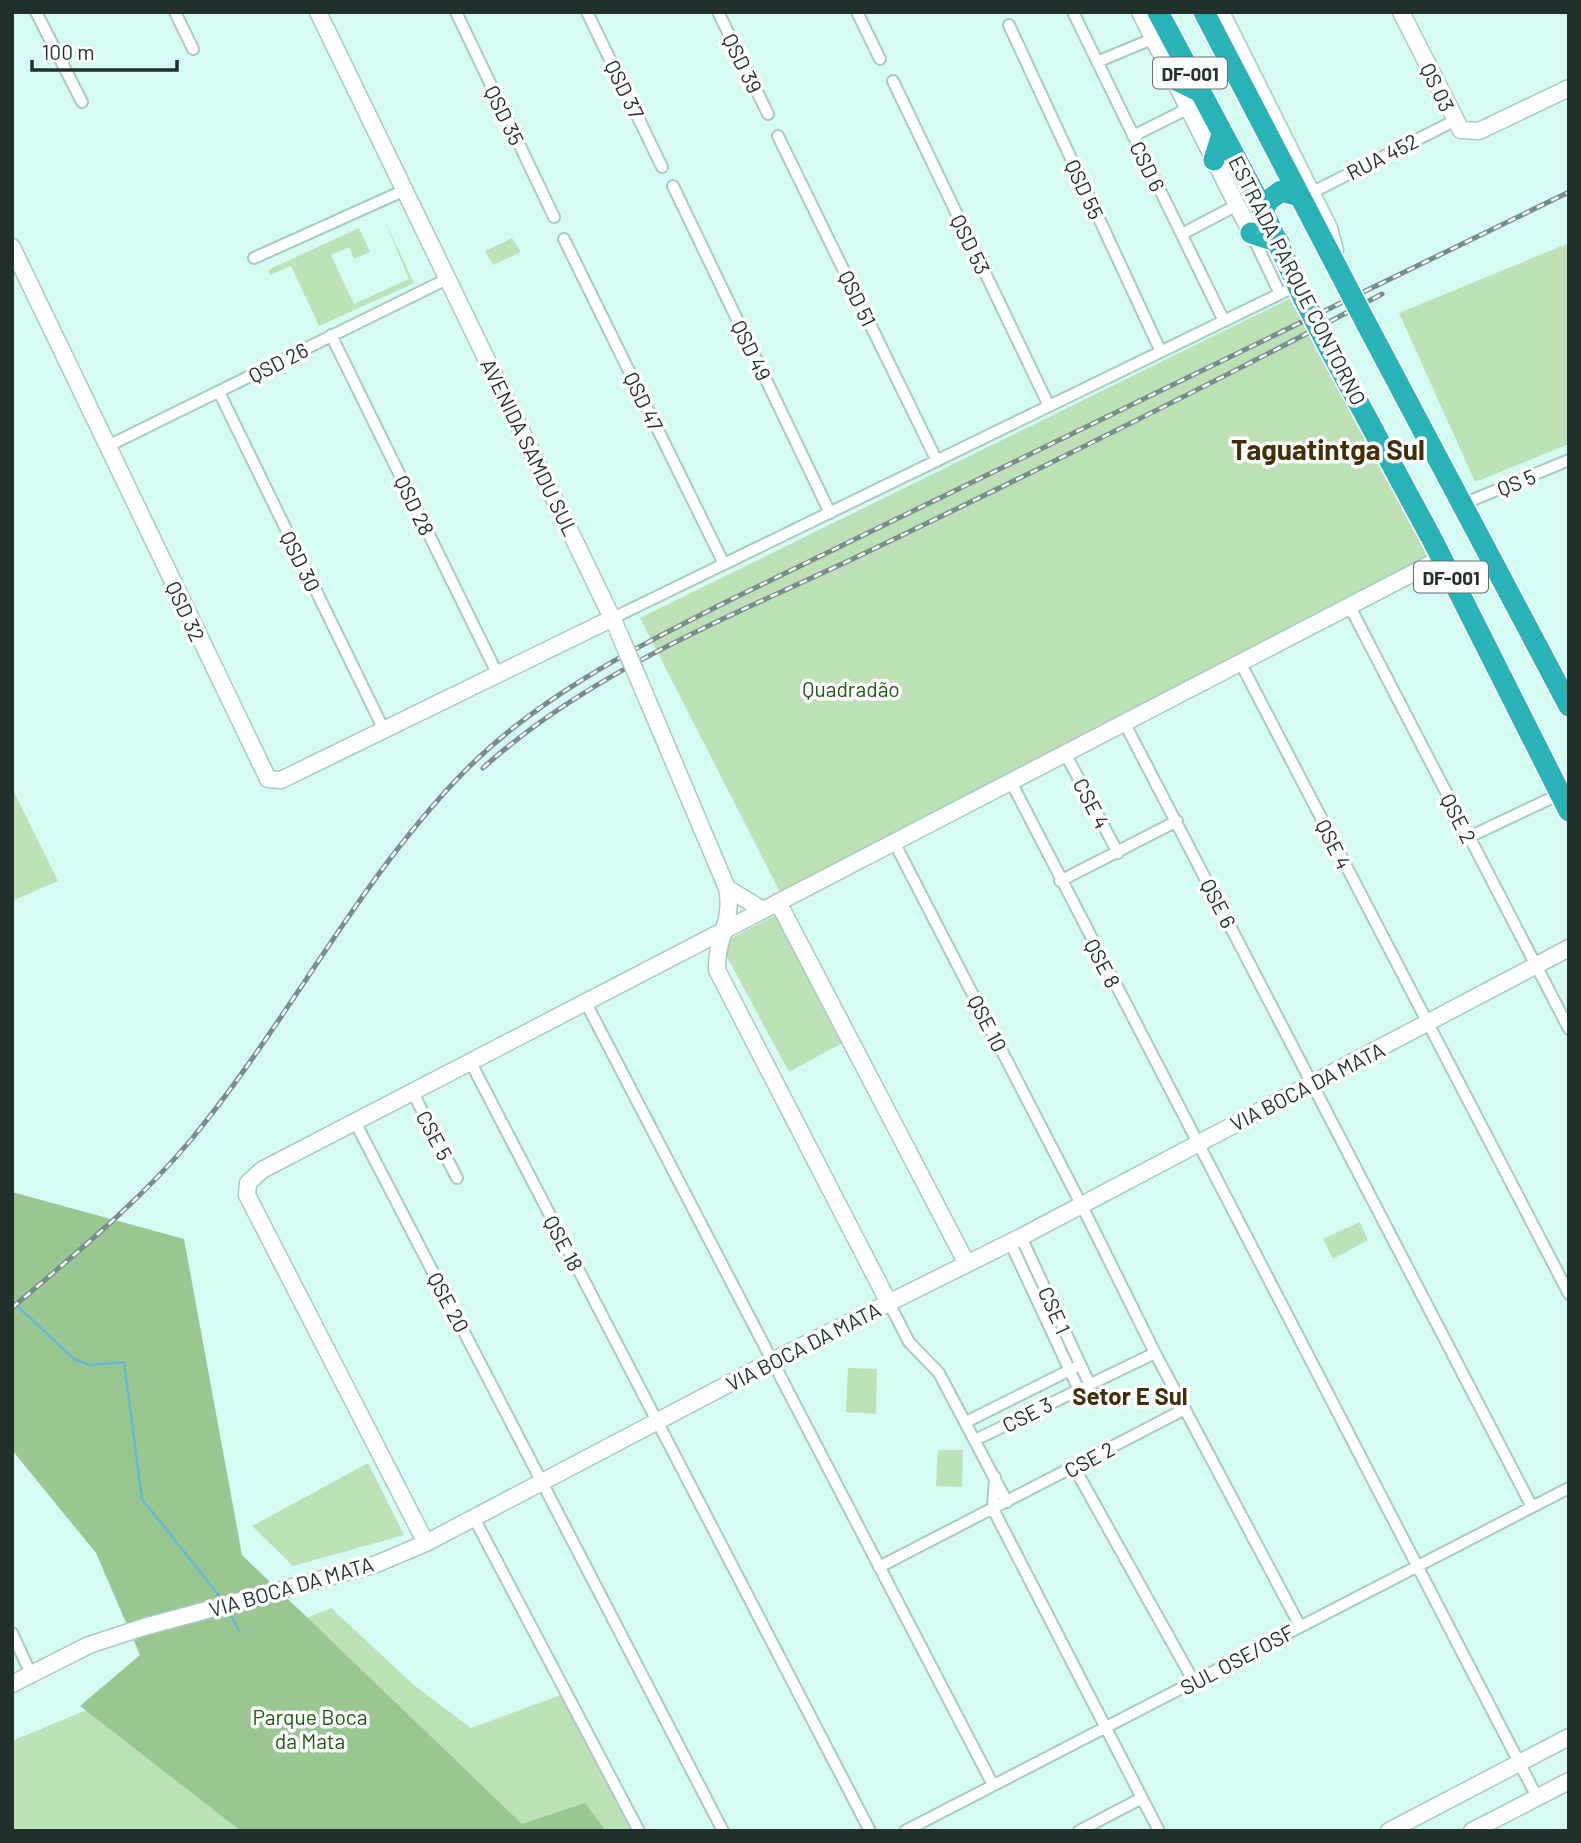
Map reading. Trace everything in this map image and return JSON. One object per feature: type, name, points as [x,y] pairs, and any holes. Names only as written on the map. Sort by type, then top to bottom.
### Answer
[{"type":"highway","name":"ESTRADA PARQUE CONTORNO","points":[[1158,12],[1264,211],[1279,243],[1294,292],[1328,346],[1441,558],[1564,803]]},
{"type":"highway","name":"ESTRADA PARQUE CONTORNO","points":[[1204,12],[1250,87],[1283,166],[1305,194],[1340,273],[1569,706]]},
{"type":"highway","points":[[1170,77],[1199,91]]},
{"type":"highway","points":[[1214,160],[1222,134]]},
{"type":"highway","points":[[1248,181],[1270,182],[1277,178],[1283,166]]},
{"type":"highway","points":[[1264,211],[1269,200],[1280,191],[1305,194]]},
{"type":"highway","points":[[1251,233],[1279,243]]},
{"type":"street","points":[[36,12],[82,102]]},
{"type":"street","points":[[175,12],[192,50]]},
{"type":"street","name":"AVENIDA SAMDU SUL","points":[[318,12],[616,625],[727,888],[730,911],[718,943],[717,970]]},
{"type":"street","name":"QSD 35","points":[[456,12],[554,217]]},
{"type":"street","name":"QSD 37","points":[[587,12],[662,167]]},
{"type":"street","name":"QSD 39","points":[[718,12],[768,114]]},
{"type":"street","points":[[858,12],[880,59]]},
{"type":"street","name":"CSD 6","points":[[1073,12],[1224,321]]},
{"type":"street","points":[[384,730],[498,674],[616,625],[724,564],[1224,321],[1294,292],[1251,233],[1170,77],[1140,12]]},
{"type":"street","points":[[1221,12],[1250,87],[1305,194]]},
{"type":"street","name":"QS 03","points":[[1401,12],[1454,121],[1461,130],[1479,131],[1569,88]]},
{"type":"street","name":"QSD 55","points":[[1009,25],[1161,352]]},
{"type":"street","points":[[1097,62],[1152,39]]},
{"type":"street","name":"QSD 53","points":[[892,81],[1049,406]]},
{"type":"street","points":[[1133,136],[1187,109]]},
{"type":"street","name":"RUA 452","points":[[1305,194],[1454,121]]},
{"type":"street","name":"QSD 51","points":[[778,136],[937,461]]},
{"type":"street","name":"QSD 49","points":[[673,187],[830,513]]},
{"type":"street","points":[[254,258],[405,190]]},
{"type":"street","points":[[1182,234],[1237,205]]},
{"type":"street","name":"QSD 47","points":[[564,239],[724,564]]},
{"type":"street","name":"QSD 32","points":[[12,247],[265,777],[281,780],[384,730]]},
{"type":"street","name":"QSD 26","points":[[108,446],[447,278]]},
{"type":"street","name":"QSD 28","points":[[331,335],[498,674]]},
{"type":"street","name":"QSD 30","points":[[219,391],[384,730]]},
{"type":"street","name":"QS 5","points":[[1463,504],[1569,460]]},
{"type":"street","points":[[426,1543],[247,1195],[248,1183],[262,1170],[586,1003],[723,928],[1125,724],[1441,558]]},
{"type":"street","name":"QSE 2","points":[[1350,607],[1569,1029]]},
{"type":"street","name":"QSE 4","points":[[1241,664],[1569,1294]]},
{"type":"street","name":"QSE 6","points":[[1125,724],[1532,1507]]},
{"type":"street","name":"CSE 4","points":[[1065,753],[1118,853]]},
{"type":"street","name":"QSE 8","points":[[1011,782],[1537,1797]]},
{"type":"street","points":[[1469,836],[1564,803]]},
{"type":"street","points":[[1060,881],[1177,821]]},
{"type":"street","name":"QSE 10","points":[[894,842],[1155,1353],[1300,1626]]},
{"type":"street","points":[[727,888],[737,897],[763,910]]},
{"type":"street","points":[[778,902],[967,1264]]},
{"type":"street","name":"VIA BOCA DA MATA","points":[[12,1684],[89,1645],[144,1627],[374,1564],[426,1543],[659,1423],[772,1361],[1016,1239],[1569,948]]},
{"type":"street","points":[[681,952],[703,953],[717,970],[909,1342],[939,1373],[1007,1502]]},
{"type":"street","points":[[586,1003],[993,1785]]},
{"type":"street","name":"QSE 18","points":[[471,1063],[870,1831]]},
{"type":"street","name":"CSE 5","points":[[413,1093],[457,1178]]},
{"type":"street","name":"QSE 20","points":[[355,1122],[723,1831]]},
{"type":"street","name":"CSE 1","points":[[1016,1239],[1084,1385]]},
{"type":"street","name":"CSE 3","points":[[975,1440],[1155,1353]]},
{"type":"street","name":"CSE 3","points":[[966,1422],[1075,1368]]},
{"type":"street","name":"CSE 2","points":[[879,1567],[1185,1409]]},
{"type":"street","points":[[1074,1467],[1194,1682]]},
{"type":"street","points":[[995,1477],[992,1509],[1159,1831]]},
{"type":"street","name":"SUL OSE/OSF","points":[[905,1831],[1569,1488]]},
{"type":"street","points":[[474,1518],[639,1831]]},
{"type":"street","points":[[12,1633],[32,1674]]},
{"type":"street","points":[[1389,1831],[1411,1826],[1569,1737]]},
{"type":"street","points":[[1472,1831],[1569,1781]]},
{"type":"street","points":[[1079,1831],[1140,1798]]},
{"type":"green space","points":[[383,217],[414,283],[319,326],[291,266],[270,275],[268,270],[359,228],[370,252],[354,259],[349,247],[331,255],[354,304],[409,279]]},
{"type":"green space","points":[[512,238],[521,252],[493,265],[485,251]]},
{"type":"green space","points":[[1569,243],[1569,444],[1475,482],[1399,313]]},
{"type":"green space","name":"Quadradão","points":[[1289,299],[1442,558],[783,898],[640,618]]},
{"type":"green space","points":[[12,788],[58,881],[12,901]]},
{"type":"green space","points":[[780,913],[844,1042],[789,1072],[720,944]]},
{"type":"green space","points":[[12,1192],[184,1239],[242,1555],[522,1824],[585,1803],[606,1831],[241,1831],[80,1706],[140,1655],[96,1553],[12,1450]]},
{"type":"green space","points":[[1360,1222],[1368,1240],[1333,1259],[1323,1239]]},
{"type":"green space","points":[[848,1368],[877,1369],[876,1414],[846,1412]]},
{"type":"green space","points":[[938,1450],[963,1450],[962,1487],[936,1486]]},
{"type":"green space","points":[[368,1463],[404,1535],[293,1566],[252,1526]]},
{"type":"green space","name":"Parque Boca da Mata","points":[[331,1608],[415,1686],[471,1728],[569,1692],[639,1831],[12,1831],[12,1741]]},
{"type":"waterway","points":[[12,1301],[74,1359],[89,1365],[124,1362],[142,1499],[221,1598]]},
{"type":"waterway","points":[[228,1610],[240,1632]]},
{"type":"railway","points":[[12,1308],[105,1228],[170,1164],[225,1096],[354,908],[423,818],[490,747],[554,698],[623,656],[730,600],[1569,192]]},
{"type":"railway","points":[[483,768],[569,702],[664,648],[1058,459],[1382,294]]},
{"type":"district","name":"Taguatintga Sul","points":[[1328,449]]},
{"type":"district","name":"Setor E Sul","points":[[1130,1395]]}]
